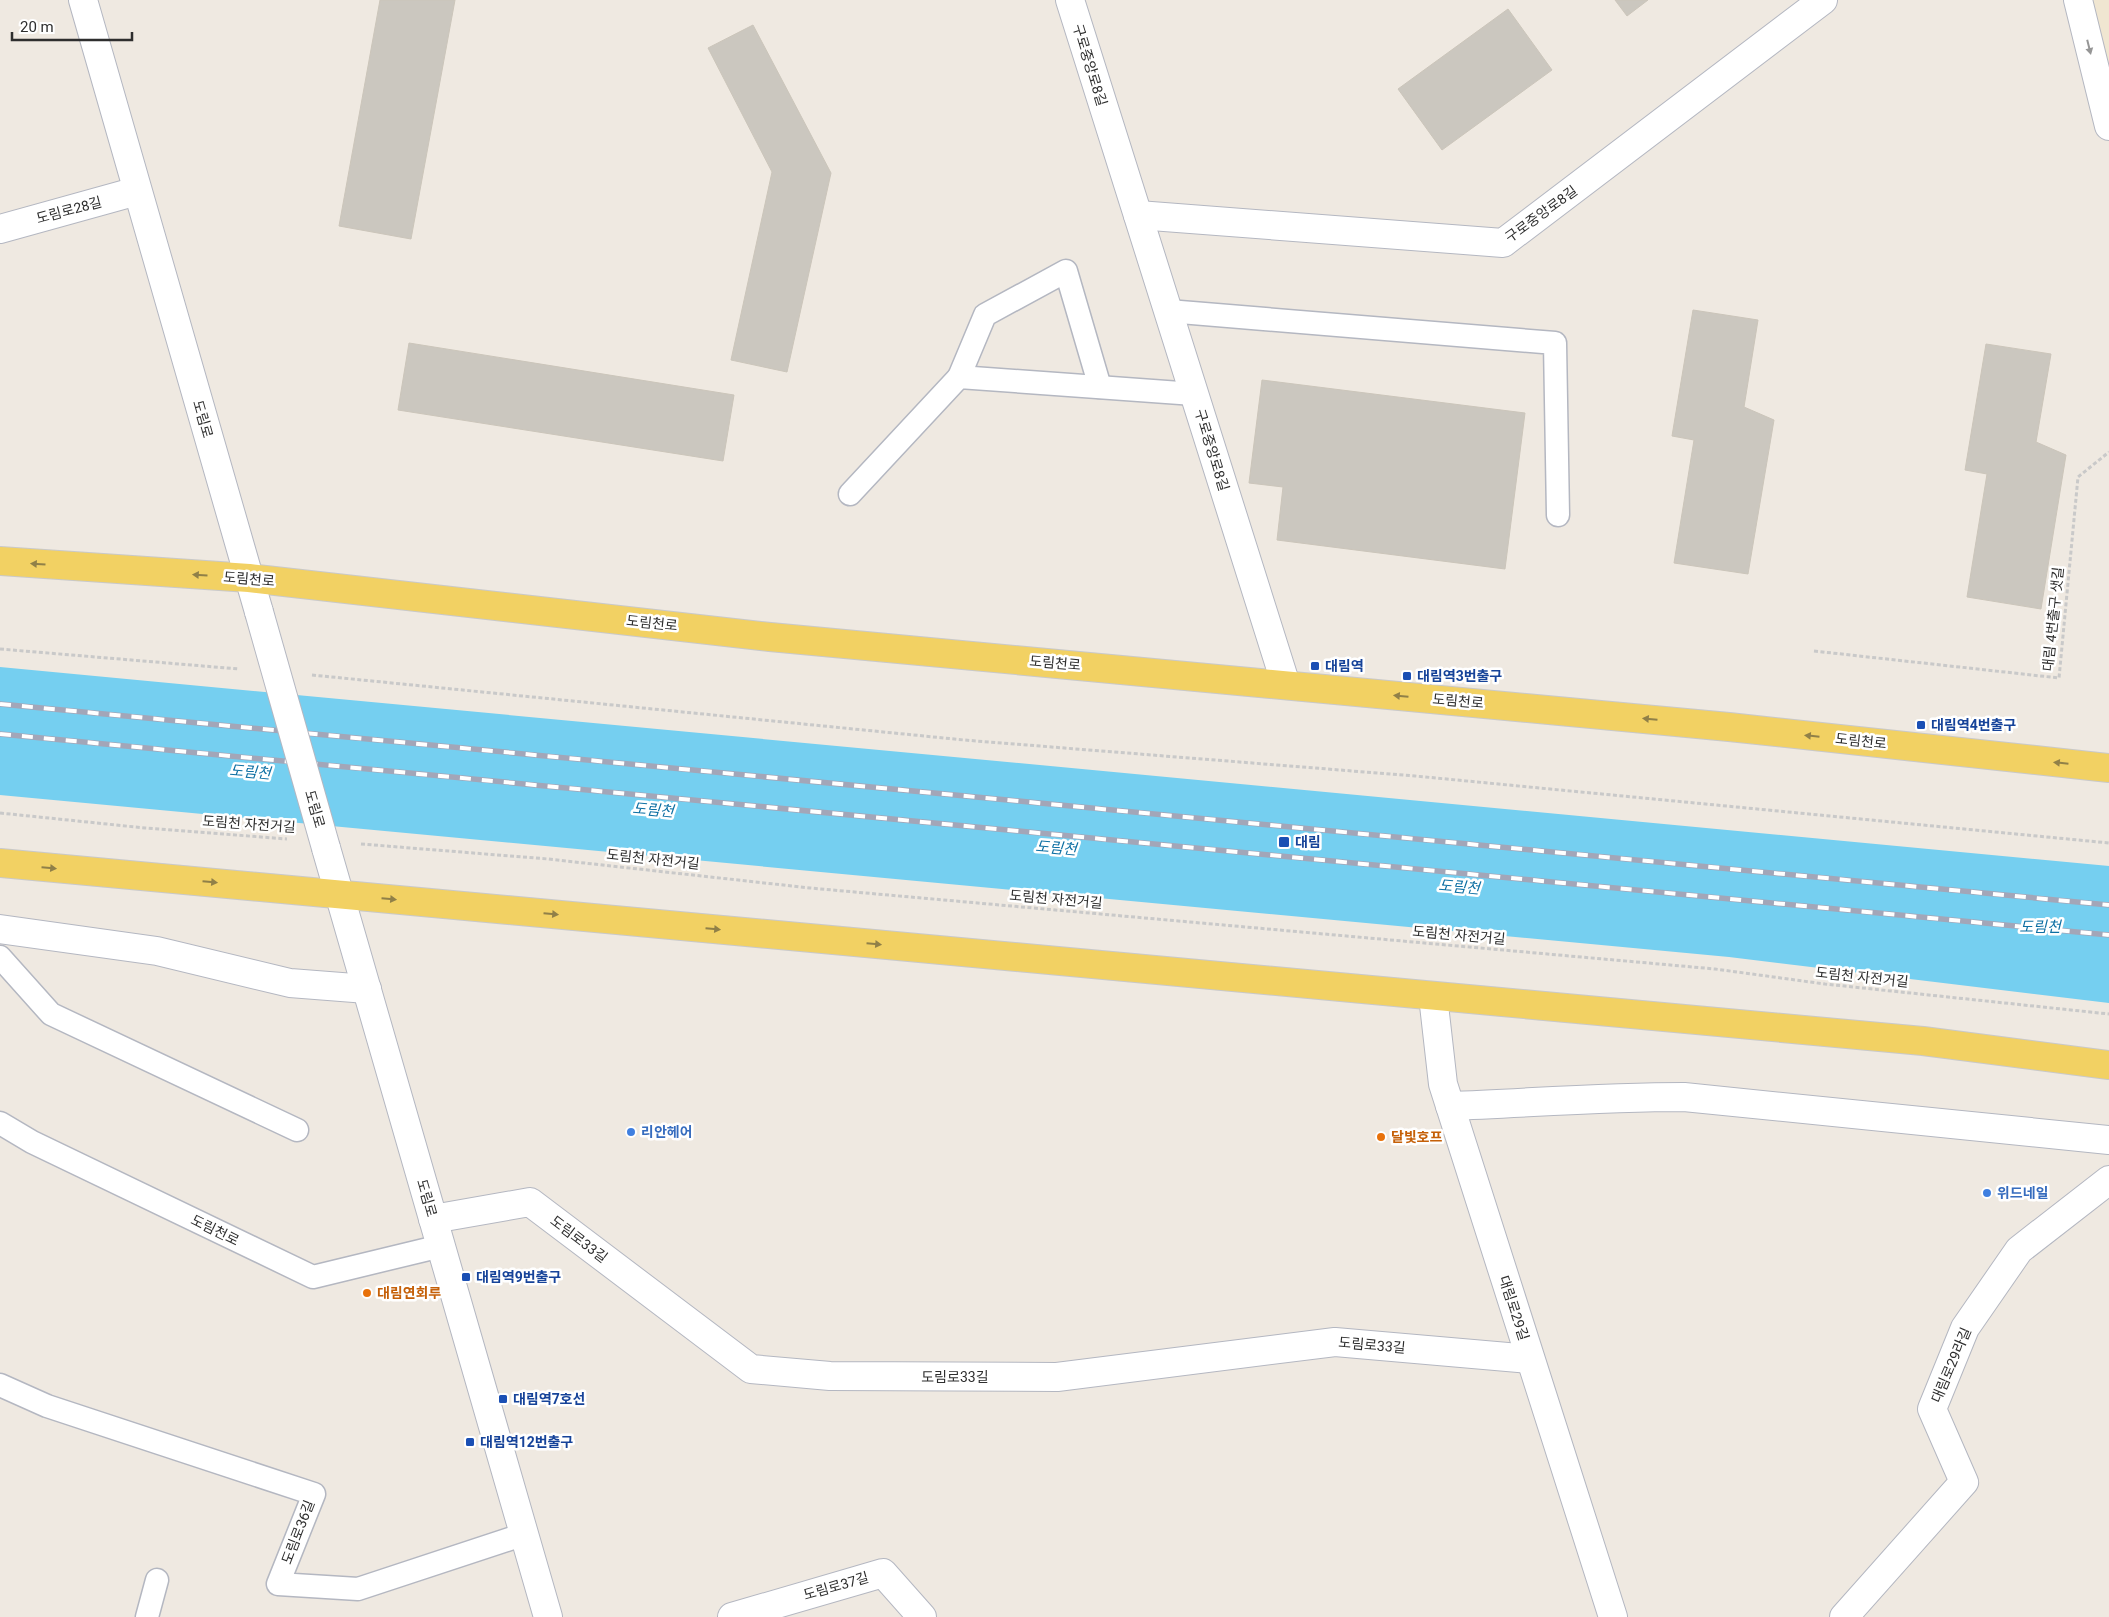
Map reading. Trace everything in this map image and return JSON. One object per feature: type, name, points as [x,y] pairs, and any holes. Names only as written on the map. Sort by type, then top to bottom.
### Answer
[{"type":"main road","name":"도림천로","points":[[0,561],[249,578],[770,637],[1729,726],[2109,768]]},
{"type":"main road","points":[[0,864],[1923,1041],[2109,1065]]},
{"type":"street","name":"도림로","points":[[83,0],[259,612],[338,846],[340,894],[548,1617]]},
{"type":"street","name":"구로중앙로8길","points":[[1070,0],[1286,685]]},
{"type":"street","name":"구로중앙로8길","points":[[1138,215],[1503,243],[1823,0]]},
{"type":"street","points":[[2078,0],[2109,126]]},
{"type":"street","name":"도림로28길","points":[[0,229],[138,191]]},
{"type":"street","points":[[0,929],[157,951],[290,983],[367,989]]},
{"type":"street","name":"대림로29길","points":[[1433,996],[1443,1084],[1614,1617]]},
{"type":"street","points":[[1450,1106],[1577,1101],[1614,1097],[1684,1097],[2109,1140]]},
{"type":"street","name":"대림로29라길","points":[[1844,1617],[1964,1482],[1932,1410],[1965,1328],[2019,1250],[2109,1180]]},
{"type":"street","name":"도림로33길","points":[[433,1219],[530,1202],[751,1369],[830,1376],[1057,1377],[1335,1342],[1530,1359]]},
{"type":"street","name":"도림로37길","points":[[732,1617],[883,1572],[922,1617]]},
{"type":"lane","points":[[850,494],[959,377],[985,315],[1066,271],[1100,387]]},
{"type":"lane","points":[[1168,311],[1555,343],[1558,515]]},
{"type":"lane","points":[[959,377],[1194,394]]},
{"type":"lane","points":[[0,957],[51,1014],[297,1130]]},
{"type":"lane","name":"도림천로","points":[[0,1123],[32,1142],[312,1277],[441,1246]]},
{"type":"lane","name":"도림로36길","points":[[0,1385],[47,1406],[314,1494],[278,1584],[358,1589],[525,1534]]},
{"type":"lane","points":[[147,1617],[156,1580]]},
{"type":"path","name":"대림 4번출구 샛길","points":[[1814,651],[2060,678],[2078,477],[2109,452]]},
{"type":"path","points":[[0,649],[248,670]]},
{"type":"path","points":[[307,675],[964,740],[1425,777],[2109,843]]},
{"type":"path","name":"도림천 자전거길","points":[[0,813],[145,828],[292,839]]},
{"type":"path","name":"도림천 자전거길","points":[[338,846],[548,859],[810,888],[1715,969],[1825,984],[2109,1014]]},
{"type":"shaded area","points":[[2078,0],[2109,0],[2109,126]]},
{"type":"water","name":"도림천","points":[[0,667],[2109,866],[2109,1003],[1729,957],[0,795]]},
{"type":"building","points":[[380,0],[455,0],[411,239],[339,226]]},
{"type":"building","points":[[1615,0],[1648,0],[1627,16]]},
{"type":"building","points":[[1508,9],[1552,70],[1442,150],[1398,89]]},
{"type":"building","points":[[753,25],[831,173],[787,372],[731,360],[772,172],[708,48]]},
{"type":"building","points":[[1693,310],[1758,320],[1744,407],[1774,420],[1748,574],[1674,563],[1694,440],[1672,436]]},
{"type":"building","points":[[409,343],[734,395],[723,461],[398,410]]},
{"type":"building","points":[[1986,344],[2051,354],[2036,442],[2066,455],[2041,609],[1967,597],[1987,474],[1965,470]]},
{"type":"building","points":[[1262,380],[1525,413],[1505,569],[1277,540],[1283,487],[1249,483]]},
{"type":"railway","points":[[0,704],[2109,905]]},
{"type":"railway","points":[[0,734],[2109,935]]},
{"type":"place","name":"대림역","points":[[1315,666]]},
{"type":"place","name":"대림역3번출구","points":[[1407,676]]},
{"type":"place","name":"대림역4번출구","points":[[1921,725]]},
{"type":"place","name":"대림","points":[[1284,842]]},
{"type":"place","name":"리안헤어","points":[[631,1132]]},
{"type":"place","name":"달빛호프","points":[[1381,1137]]},
{"type":"place","name":"위드네일","points":[[1987,1193]]},
{"type":"place","name":"대림역9번출구","points":[[466,1277]]},
{"type":"place","name":"대림연회루","points":[[367,1293]]},
{"type":"place","name":"대림역7호선","points":[[503,1399]]},
{"type":"place","name":"대림역12번출구","points":[[470,1442]]}]
